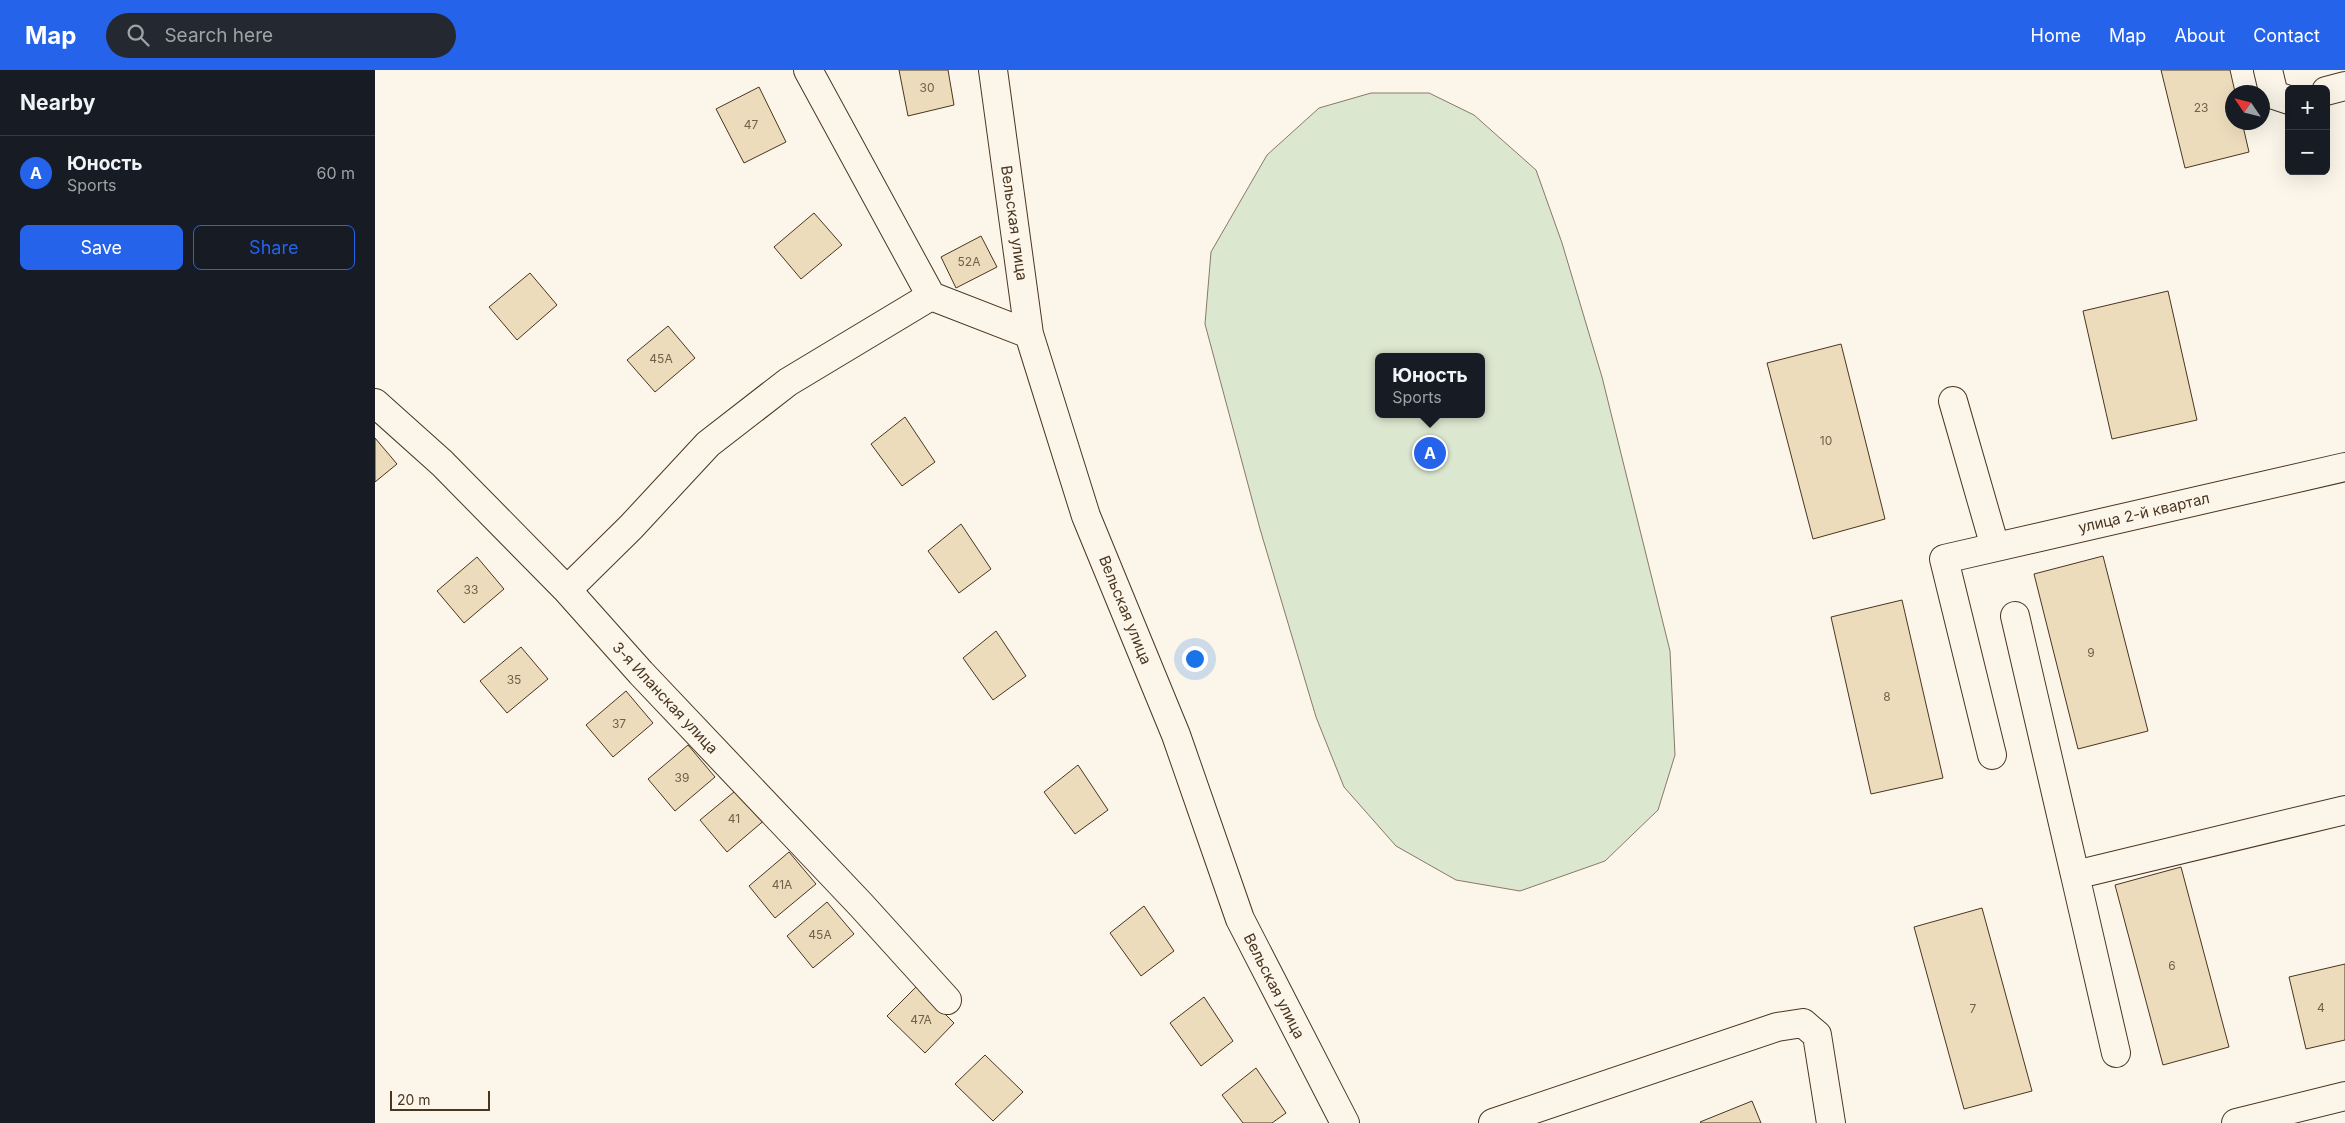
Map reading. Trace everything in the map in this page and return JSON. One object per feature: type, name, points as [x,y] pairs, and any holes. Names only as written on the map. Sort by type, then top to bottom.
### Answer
[{"type":"street","points":[[808,70],[931,296],[1029,334]]},
{"type":"street","name":"Вельская улица","points":[[993,70],[1029,334],[1086,516],[1176,735],[1240,919],[1345,1123]]},
{"type":"street","points":[[2268,70],[2274,95],[2285,99]]},
{"type":"street","points":[[2330,90],[2345,86]]},
{"type":"street","points":[[567,590],[631,527],[708,444],[788,382],[931,296]]},
{"type":"street","points":[[1953,401],[1995,548]]},
{"type":"street","name":"3-я Иланская улица","points":[[375,403],[442,463],[567,590],[641,674],[862,906],[947,1000]]},
{"type":"street","name":"улица 2-й квартал","points":[[1992,755],[1944,559],[2345,467]]},
{"type":"street","points":[[2015,616],[2116,1053]]},
{"type":"street","points":[[2075,875],[2345,810]]},
{"type":"street","points":[[1493,1123],[1777,1027],[1803,1023],[1817,1035],[1831,1123]]},
{"type":"street","points":[[2236,1123],[2345,1096]]},
{"type":"green space","points":[[1371,93],[1429,93],[1474,115],[1536,170],[1562,243],[1602,377],[1670,651],[1675,755],[1658,810],[1605,861],[1520,891],[1456,880],[1396,846],[1344,787],[1316,717],[1260,529],[1205,324],[1211,252],[1267,155],[1319,108]]},
{"type":"building","points":[[899,70],[948,70],[954,105],[908,116]]},
{"type":"building","points":[[2161,70],[2230,70],[2233,85],[2225,85],[2225,130],[2244,130],[2249,152],[2185,168]]},
{"type":"building","points":[[759,87],[786,142],[744,163],[716,109]]},
{"type":"building","points":[[814,213],[842,245],[801,279],[774,247]]},
{"type":"building","points":[[981,236],[997,267],[956,288],[941,257]]},
{"type":"building","points":[[530,273],[557,305],[517,340],[489,307]]},
{"type":"building","points":[[2168,291],[2197,420],[2112,439],[2083,311]]},
{"type":"building","points":[[668,326],[695,358],[655,392],[627,360]]},
{"type":"building","points":[[1841,344],[1885,519],[1813,539],[1767,363]]},
{"type":"building","points":[[905,417],[935,462],[902,486],[871,444]]},
{"type":"building","points":[[375,438],[397,464],[375,482]]},
{"type":"building","points":[[961,524],[991,569],[959,593],[928,551]]},
{"type":"building","points":[[2103,556],[2148,731],[2078,749],[2034,574]]},
{"type":"building","points":[[477,557],[504,589],[464,623],[437,591]]},
{"type":"building","points":[[1902,600],[1943,778],[1871,794],[1831,617]]},
{"type":"building","points":[[996,631],[1026,676],[993,700],[963,658]]},
{"type":"building","points":[[521,647],[548,679],[507,713],[480,681]]},
{"type":"building","points":[[626,691],[653,723],[613,757],[586,725]]},
{"type":"building","points":[[688,745],[715,777],[675,811],[648,779]]},
{"type":"building","points":[[1078,765],[1108,810],[1075,834],[1044,792]]},
{"type":"building","points":[[740,787],[767,818],[727,852],[700,820]]},
{"type":"building","points":[[789,852],[816,884],[775,918],[749,886]]},
{"type":"building","points":[[2181,867],[2229,1047],[2163,1065],[2115,885]]},
{"type":"building","points":[[827,902],[854,934],[813,968],[787,936]]},
{"type":"building","points":[[1144,906],[1174,951],[1141,976],[1110,933]]},
{"type":"building","points":[[1982,908],[2032,1091],[1964,1109],[1914,927]]},
{"type":"building","points":[[2345,964],[2345,1040],[2306,1049],[2289,977]]},
{"type":"building","points":[[917,986],[954,1023],[925,1053],[887,1016]]},
{"type":"building","points":[[1204,997],[1233,1041],[1201,1066],[1170,1023]]},
{"type":"building","points":[[985,1055],[1023,1092],[993,1121],[955,1084]]},
{"type":"building","points":[[1256,1068],[1286,1113],[1272,1123],[1243,1123],[1222,1095]]},
{"type":"building","points":[[1752,1101],[1761,1123],[1700,1122]]},
{"type":"place","name":"Юность","points":[[1430,453]]}]
